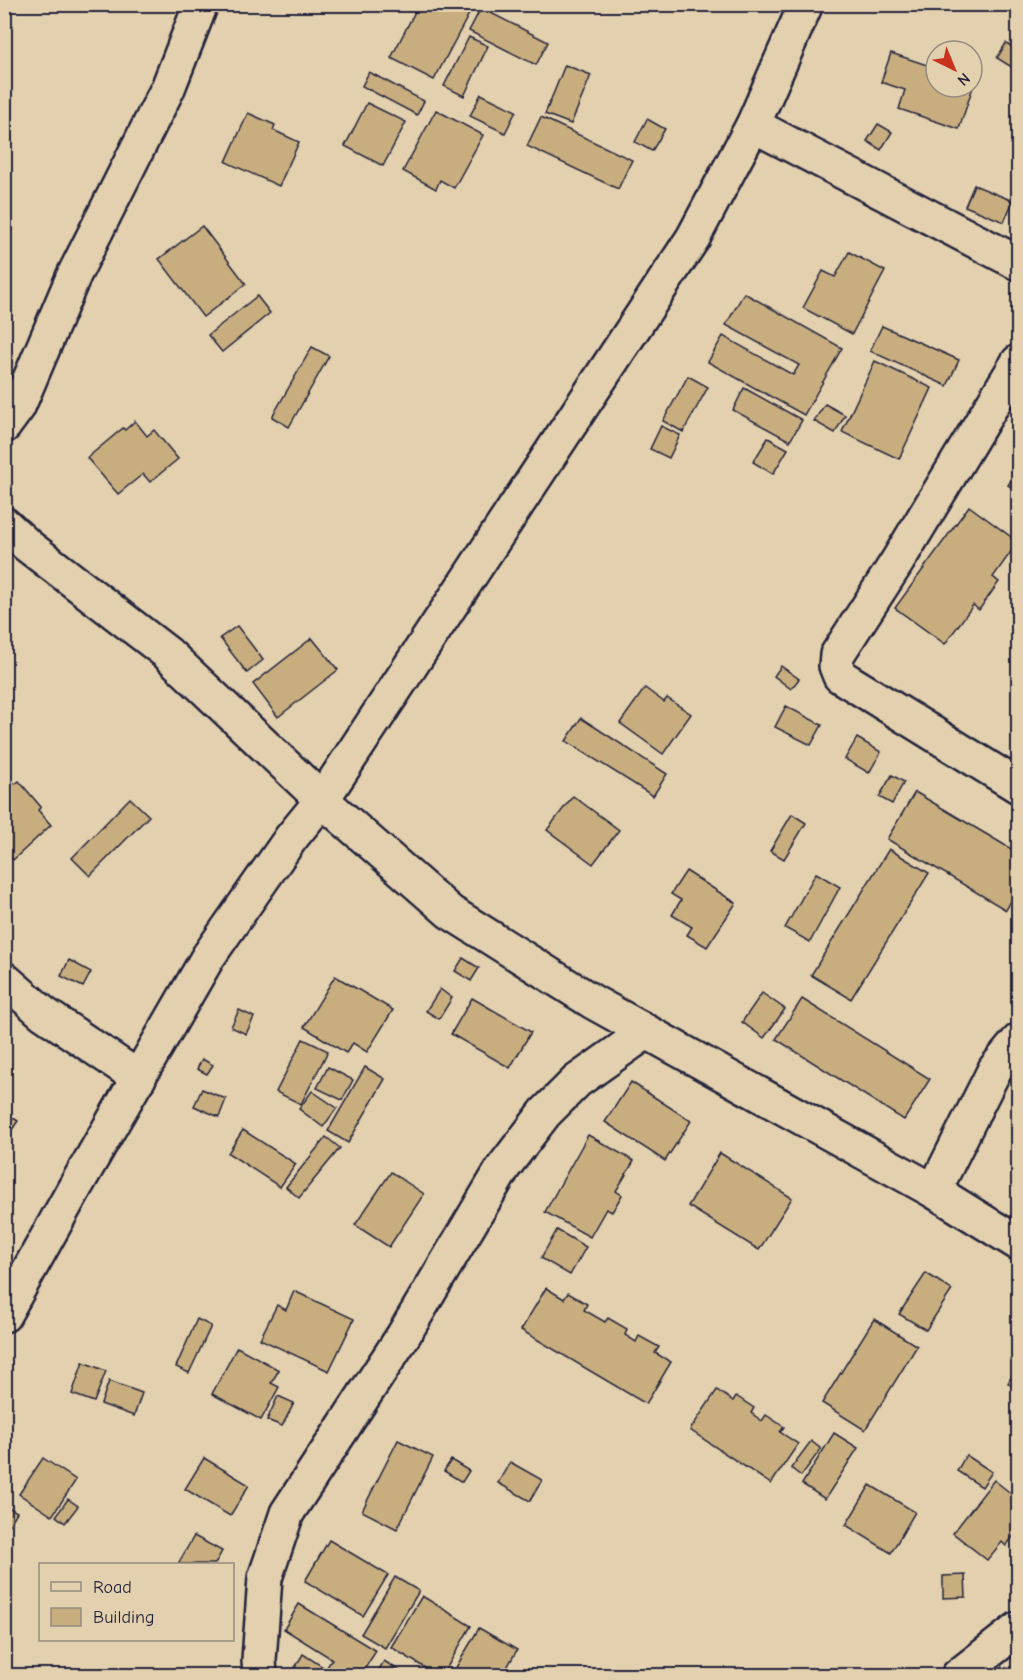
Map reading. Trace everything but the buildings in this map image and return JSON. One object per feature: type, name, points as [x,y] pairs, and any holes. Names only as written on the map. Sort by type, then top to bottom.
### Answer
[{"type":"street","points":[[4,426],[18,407],[74,275],[168,88],[201,4]]},
{"type":"street","points":[[4,1315],[208,957],[291,838],[321,800],[693,238],[753,125],[806,4]]},
{"type":"street","points":[[753,125],[1018,263]]},
{"type":"street","points":[[1018,363],[903,552],[837,655],[836,666],[840,676],[1018,786]]},
{"type":"street","points":[[4,524],[28,546],[167,653],[321,800],[450,912],[593,1002],[934,1191],[1018,1243]]},
{"type":"street","points":[[4,979],[43,1012],[139,1078]]},
{"type":"street","points":[[260,1676],[259,1660],[265,1578],[287,1513],[403,1336],[503,1168],[545,1113],[577,1082],[646,1032]]},
{"type":"street","points":[[934,1191],[995,1069],[1018,1041]]},
{"type":"street","points":[[958,1676],[1018,1629]]}]
